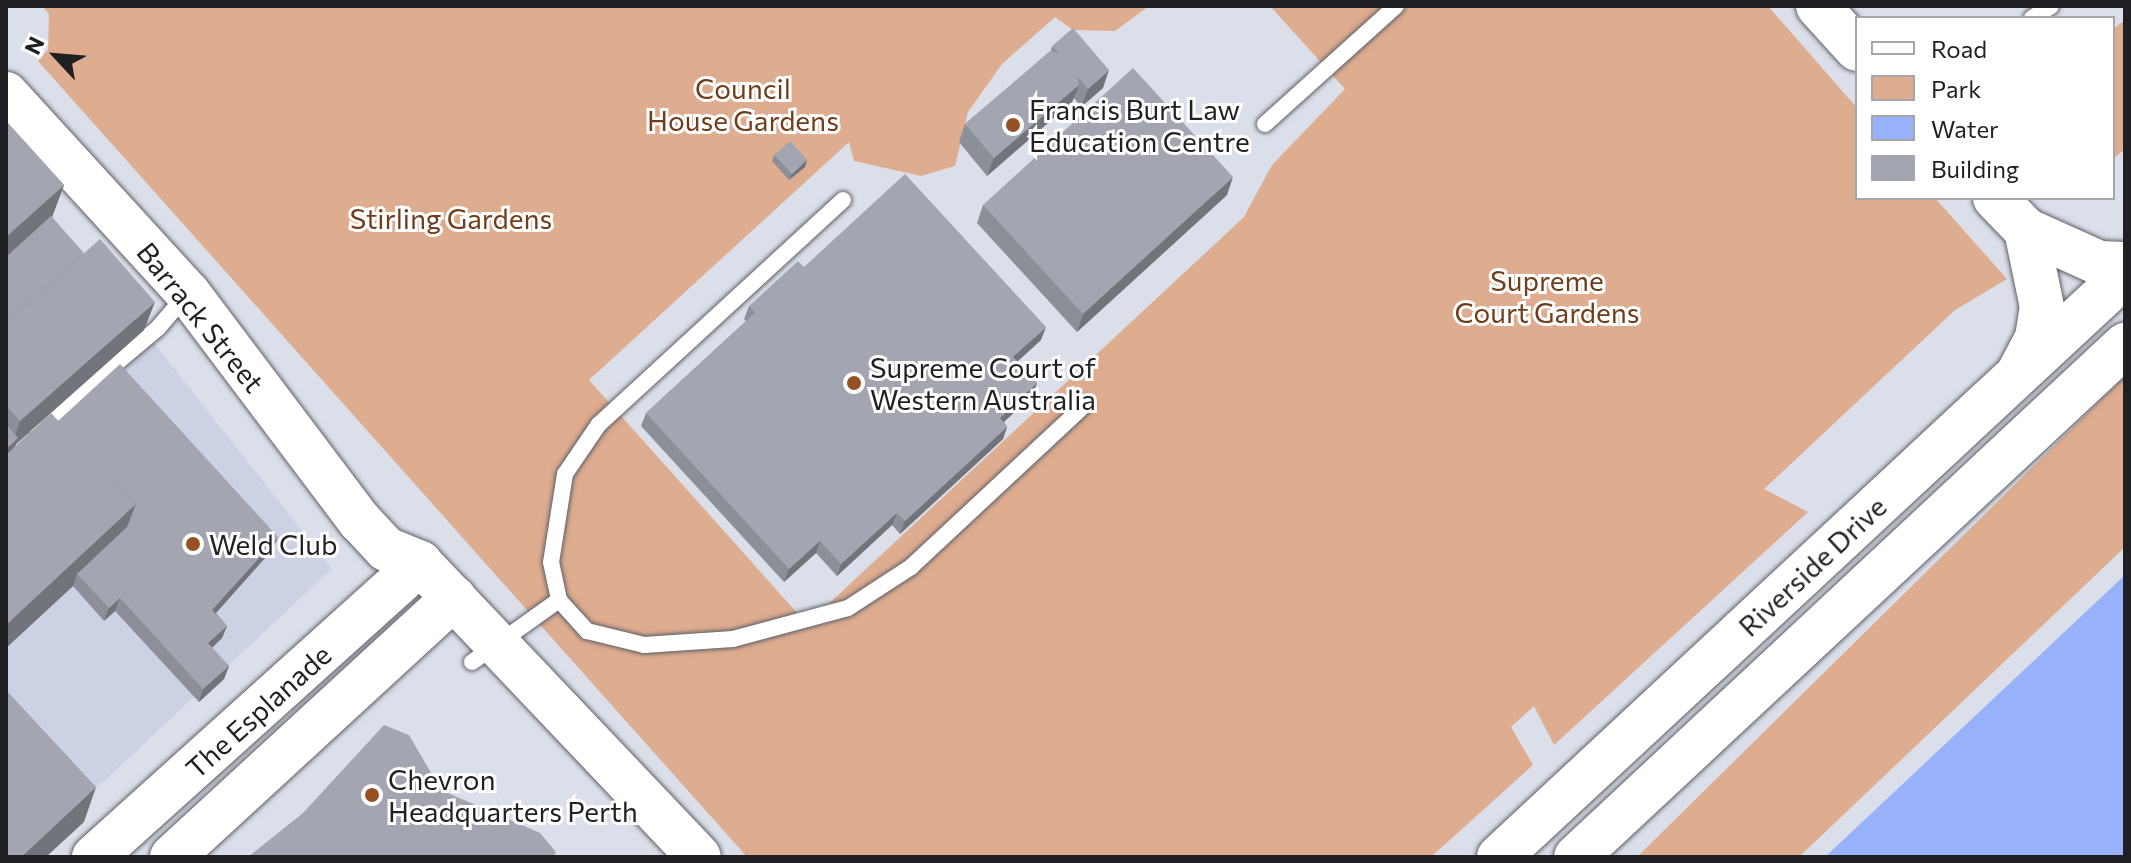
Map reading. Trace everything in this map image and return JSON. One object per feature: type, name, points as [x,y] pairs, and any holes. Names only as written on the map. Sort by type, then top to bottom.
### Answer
[{"type":"main road","points":[[1818,6],[1855,47]]},
{"type":"main road","name":"Barrack Street","points":[[6,94],[188,293],[402,565],[484,654],[656,857]]},
{"type":"main road","points":[[1997,200],[2026,230],[2099,263],[2125,264]]},
{"type":"main road","points":[[2018,374],[2037,338],[2042,307],[2026,230]]},
{"type":"main road","name":"Riverside Drive","points":[[1499,857],[2125,275]]},
{"type":"main road","name":"Riverside Drive","points":[[1576,857],[2125,345]]},
{"type":"main road","name":"The Esplanade","points":[[94,857],[402,565]]},
{"type":"main road","name":"The Esplanade","points":[[172,857],[443,608]]},
{"type":"main road","name":"Barrack Street","points":[[484,654],[699,857]]},
{"type":"lane","points":[[1265,124],[1396,6]]},
{"type":"lane","points":[[843,200],[599,424],[565,474],[553,518],[559,600],[587,631],[644,645],[733,639],[848,608],[911,567],[1085,405]]},
{"type":"lane","points":[[27,438],[158,328],[188,293]]},
{"type":"lane","points":[[484,654],[559,600]]},
{"type":"shaded area","points":[[6,170],[144,330],[332,569],[22,857],[6,857]]},
{"type":"green space","name":"Supreme Court Gardens","points":[[42,6],[1149,6],[1115,31],[1073,30],[1055,17],[1002,64],[968,112],[955,166],[921,176],[854,161],[849,142],[589,380],[807,624],[1244,217],[1272,165],[1345,89],[1270,6],[1768,6],[1855,106],[1855,200],[1937,200],[2007,279],[1955,310],[1764,489],[1808,512],[1554,745],[1534,706],[1511,727],[1533,765],[1431,857],[747,857],[38,61],[48,50],[49,14]]},
{"type":"green space","points":[[2125,20],[2125,149],[2115,157],[2115,28]]},
{"type":"green space","points":[[2125,376],[2125,547],[1799,857],[1637,857]]},
{"type":"water","points":[[2125,575],[2125,857],[1825,857]]},
{"type":"building","name":"Francis Burt Law Education Centre","points":[[1073,28],[1109,70],[1088,89],[1077,76],[1079,85],[994,158],[965,124],[1050,51],[1059,53],[1052,46]]},
{"type":"building","points":[[1133,68],[1233,177],[1083,314],[983,205]]},
{"type":"building","points":[[6,121],[64,185],[6,237]]},
{"type":"building","points":[[790,141],[807,160],[792,174],[774,155]]},
{"type":"building","name":"Supreme Court of Western Australia","points":[[905,174],[1046,327],[1013,357],[1037,383],[1000,418],[1007,427],[905,521],[897,513],[841,564],[820,541],[789,569],[646,413],[755,313],[749,306],[798,261],[804,267]]},
{"type":"building","points":[[51,216],[84,253],[6,323],[6,257]]},
{"type":"building","points":[[100,239],[155,302],[20,421],[6,406],[6,323]]},
{"type":"building","name":"Weld Club","points":[[120,364],[278,537],[212,610],[227,626],[208,643],[229,666],[203,689],[120,598],[109,608],[77,574],[127,527],[136,504],[58,421]]},
{"type":"building","points":[[51,413],[136,504],[6,625],[6,455]]},
{"type":"building","points":[[6,424],[18,438],[6,449]]},
{"type":"building","points":[[6,690],[96,787],[21,857],[6,857]]},
{"type":"building","points":[[384,725],[409,735],[441,790],[540,833],[556,852],[553,857],[248,857],[303,813]]},
{"type":"place","name":"Francis Burt Law Education Centre","points":[[1013,125]]},
{"type":"place","name":"Supreme Court of Western Australia","points":[[854,383]]},
{"type":"place","name":"Weld Club","points":[[193,544]]},
{"type":"place","name":"Chevron Headquarters Perth","points":[[372,795]]},
{"type":"park label","name":"Council House Gardens","points":[[743,104]]},
{"type":"park label","name":"Stirling Gardens","points":[[451,218]]}]
